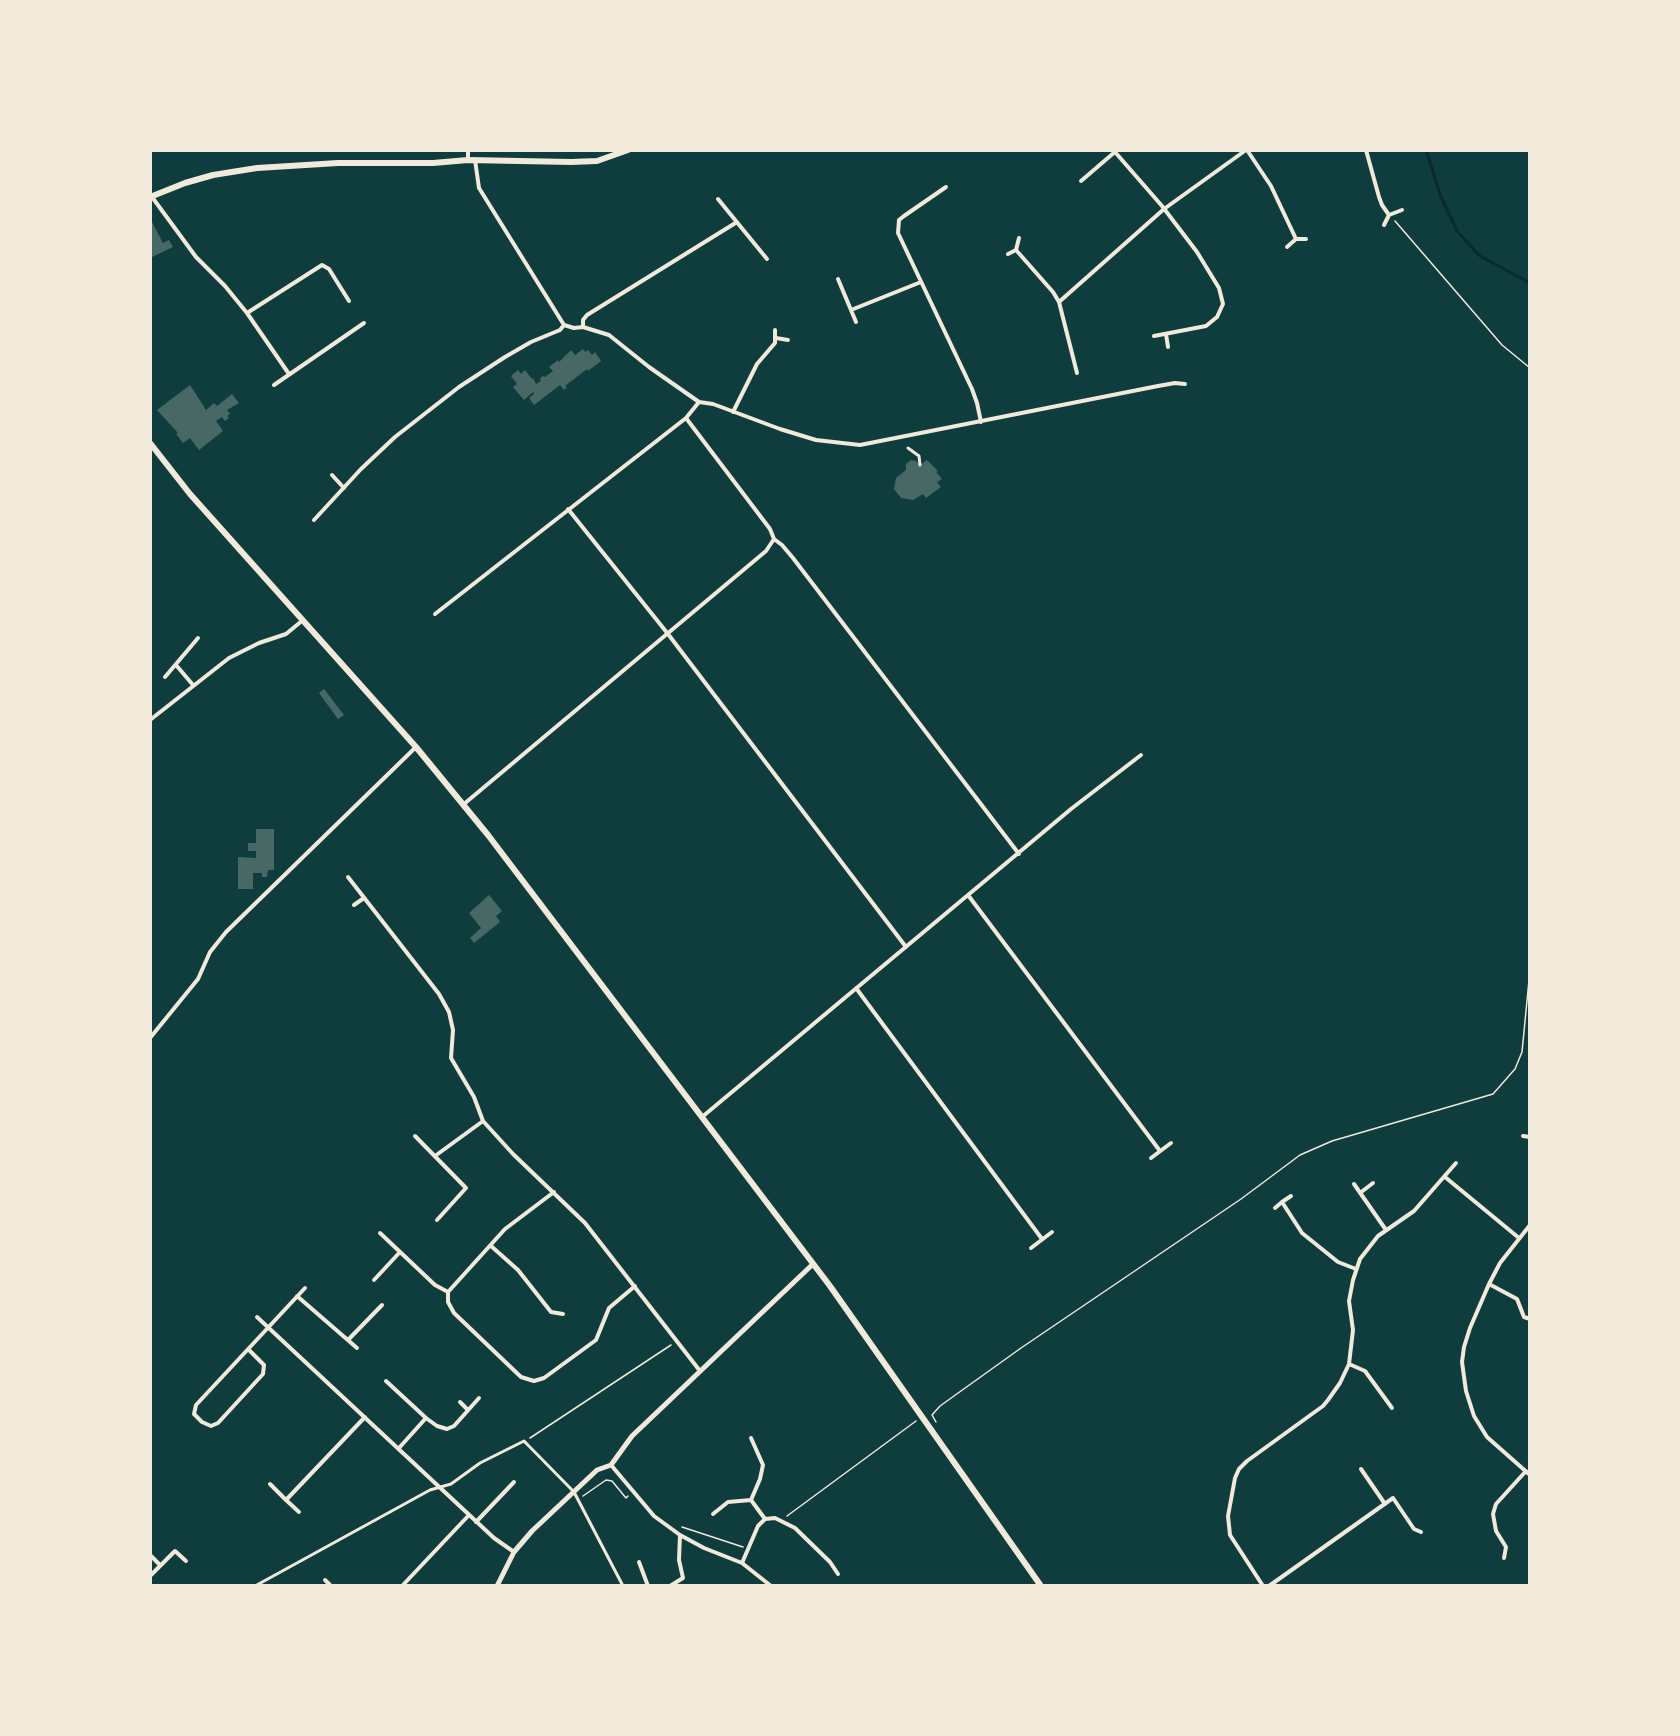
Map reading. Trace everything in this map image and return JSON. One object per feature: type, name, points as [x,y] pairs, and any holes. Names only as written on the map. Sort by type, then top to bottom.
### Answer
[{"type":"main road","points":[[151,196],[213,175],[257,168],[338,163],[433,163],[471,160],[597,161],[628,150]]},
{"type":"main road","points":[[150,443],[183,485],[464,804],[813,1264],[1041,1586]]},
{"type":"street","points":[[468,150],[479,188],[564,325],[583,327],[609,335],[699,402],[713,404],[780,429],[816,440],[848,445],[885,442],[1158,386],[1185,384]]},
{"type":"street","points":[[1059,303],[1164,209],[1247,150],[1271,186],[1296,240]]},
{"type":"street","points":[[1366,150],[1379,197],[1389,215]]},
{"type":"street","points":[[1081,181],[1115,151],[1197,252],[1218,288],[1223,304],[1217,317],[1206,326],[1154,336]]},
{"type":"street","points":[[946,187],[899,220],[898,233],[972,389],[981,422]]},
{"type":"street","points":[[151,196],[196,257],[225,286],[247,313],[289,374]]},
{"type":"street","points":[[718,199],[767,259]]},
{"type":"street","points":[[1384,225],[1389,215],[1402,210]]},
{"type":"street","points":[[583,327],[583,320],[587,315],[737,222]]},
{"type":"street","points":[[1008,254],[1016,249],[1020,238]]},
{"type":"street","points":[[1287,247],[1296,240],[1306,239]]},
{"type":"street","points":[[1016,249],[1053,292],[1059,303],[1077,373]]},
{"type":"street","points":[[247,313],[322,265],[329,269],[349,301]]},
{"type":"street","points":[[838,279],[856,322]]},
{"type":"street","points":[[851,310],[921,282]]},
{"type":"street","points":[[274,385],[364,323]]},
{"type":"street","points":[[314,520],[395,437],[459,387],[505,357],[560,330],[564,325]]},
{"type":"street","points":[[733,412],[757,364],[774,343],[775,330]]},
{"type":"street","points":[[1166,334],[1168,347]]},
{"type":"street","points":[[776,338],[788,340]]},
{"type":"street","points":[[435,614],[686,418],[699,402]]},
{"type":"street","points":[[686,418],[770,529],[774,539],[793,558],[1019,854]]},
{"type":"street","points":[[908,448],[919,456],[920,465]]},
{"type":"street","points":[[332,475],[344,488]]},
{"type":"street","points":[[568,509],[668,634],[906,947]]},
{"type":"street","points":[[464,804],[766,551],[774,539]]},
{"type":"street","points":[[150,720],[193,685],[243,650],[286,634],[303,620]]},
{"type":"street","points":[[165,676],[198,638]]},
{"type":"street","points":[[176,664],[193,685]]},
{"type":"street","points":[[150,1038],[198,979],[210,952],[226,932],[416,747]]},
{"type":"street","points":[[701,1117],[1071,809],[1141,755]]},
{"type":"street","points":[[348,877],[439,994],[449,1012],[453,1030],[451,1058],[474,1097],[483,1120],[513,1154],[585,1223],[700,1371]]},
{"type":"street","points":[[968,895],[1160,1151]]},
{"type":"street","points":[[354,905],[364,897]]},
{"type":"street","points":[[856,988],[1042,1239]]},
{"type":"street","points":[[435,1156],[483,1120]]},
{"type":"street","points":[[415,1136],[465,1188],[437,1220]]},
{"type":"street","points":[[1523,1136],[1530,1137]]},
{"type":"street","points":[[1151,1158],[1171,1143]]},
{"type":"street","points":[[1263,1586],[1230,1535],[1228,1516],[1234,1478],[1239,1468],[1247,1461],[1323,1406],[1340,1383],[1349,1364],[1353,1330],[1349,1301],[1356,1269],[1365,1252],[1378,1236],[1414,1211],[1456,1163]]},
{"type":"street","points":[[1445,1177],[1519,1238]]},
{"type":"street","points":[[1360,1193],[1373,1183]]},
{"type":"street","points":[[1354,1184],[1386,1230]]},
{"type":"street","points":[[554,1192],[516,1220],[448,1292],[448,1302],[454,1313],[521,1377],[534,1381],[544,1378],[596,1340],[609,1308],[635,1287]]},
{"type":"street","points":[[1275,1208],[1291,1196]]},
{"type":"street","points":[[1282,1203],[1302,1233],[1338,1262],[1356,1269]]},
{"type":"street","points":[[1530,1225],[1500,1263],[1489,1284],[1470,1328],[1462,1362],[1466,1391],[1474,1416],[1487,1437],[1530,1475]]},
{"type":"street","points":[[1031,1248],[1052,1232]]},
{"type":"street","points":[[380,1233],[435,1285],[448,1292]]},
{"type":"street","points":[[491,1246],[518,1270],[551,1312],[563,1314]]},
{"type":"street","points":[[374,1280],[400,1252]]},
{"type":"street","points":[[497,1586],[514,1552],[532,1531],[597,1470],[610,1466],[632,1436],[813,1264]]},
{"type":"street","points":[[1489,1284],[1517,1299],[1524,1317],[1530,1319]]},
{"type":"street","points":[[248,1349],[264,1365],[263,1374],[218,1423],[211,1426],[202,1422],[194,1414],[196,1405],[248,1349],[269,1328],[305,1288]]},
{"type":"street","points":[[297,1296],[357,1348]]},
{"type":"street","points":[[348,1340],[382,1305]]},
{"type":"street","points":[[257,1317],[476,1522],[514,1552]]},
{"type":"street","points":[[1349,1364],[1365,1371],[1392,1408]]},
{"type":"street","points":[[386,1381],[426,1418],[437,1426],[447,1429],[454,1426],[479,1398]]},
{"type":"street","points":[[460,1402],[468,1410]]},
{"type":"street","points":[[286,1500],[365,1416]]},
{"type":"street","points":[[399,1448],[426,1418]]},
{"type":"street","points":[[751,1438],[763,1465],[752,1500]]},
{"type":"street","points":[[255,1586],[430,1490],[451,1484],[480,1463],[524,1441],[574,1492],[622,1586]]},
{"type":"street","points":[[610,1466],[654,1516],[680,1535],[704,1548],[742,1563],[771,1586]]},
{"type":"street","points":[[1361,1469],[1385,1504]]},
{"type":"street","points":[[1504,1558],[1506,1547],[1496,1531],[1493,1514],[1496,1504],[1526,1471]]},
{"type":"street","points":[[476,1522],[514,1482]]},
{"type":"street","points":[[270,1484],[299,1512]]},
{"type":"street","points":[[1269,1586],[1393,1498],[1414,1528],[1421,1532]]},
{"type":"street","points":[[752,1500],[765,1520]]},
{"type":"street","points":[[713,1514],[728,1502],[752,1500]]},
{"type":"street","points":[[402,1586],[469,1515]]},
{"type":"street","points":[[742,1563],[758,1526],[765,1520],[775,1518],[795,1528],[830,1562],[838,1574]]},
{"type":"street","points":[[670,1586],[683,1578],[679,1560],[680,1535]]},
{"type":"street","points":[[150,1576],[175,1551],[186,1561]]},
{"type":"street","points":[[150,1555],[160,1565]]},
{"type":"street","points":[[639,1562],[648,1586]]},
{"type":"street","points":[[325,1580],[332,1586]]},
{"type":"path","points":[[1389,215],[1478,320],[1502,345],[1530,368]]},
{"type":"path","points":[[937,1423],[932,1415],[940,1406],[1021,1348],[1241,1199],[1300,1155],[1332,1141],[1493,1094],[1515,1069],[1522,1052],[1530,970]]},
{"type":"path","points":[[524,1441],[677,1341]]},
{"type":"path","points":[[781,1520],[919,1419]]},
{"type":"building","points":[[150,222],[163,243],[169,240],[173,247],[150,258]]},
{"type":"building","points":[[583,349],[585,352],[588,350],[592,355],[595,352],[601,361],[565,386],[567,387],[564,390],[560,385],[534,405],[529,398],[534,394],[533,392],[524,400],[513,387],[517,384],[511,376],[518,370],[521,374],[525,370],[536,384],[541,381],[540,378],[553,371],[549,367],[558,360],[559,362],[571,350],[575,355]]},
{"type":"building","points":[[190,385],[206,410],[214,403],[217,406],[232,394],[239,403],[227,410],[230,414],[227,416],[229,418],[225,421],[222,417],[216,421],[223,431],[199,450],[190,438],[183,443],[176,434],[178,433],[157,410]]},
{"type":"building","points":[[911,460],[920,465],[927,460],[938,471],[936,472],[942,479],[937,482],[941,487],[926,498],[923,494],[913,500],[901,498],[894,489],[896,478],[906,470],[906,464]]},
{"type":"building","points":[[324,689],[344,715],[338,719],[319,693]]},
{"type":"building","points":[[256,829],[274,829],[274,870],[268,870],[267,877],[262,877],[262,873],[253,873],[253,889],[238,889],[238,857],[256,858],[256,851],[248,851],[248,843],[256,843]]},
{"type":"building","points":[[489,895],[502,911],[496,916],[500,922],[474,943],[470,938],[481,928],[469,913]]},
{"type":"waterway","points":[[1426,150],[1441,197],[1457,231],[1480,256],[1530,283]]}]
